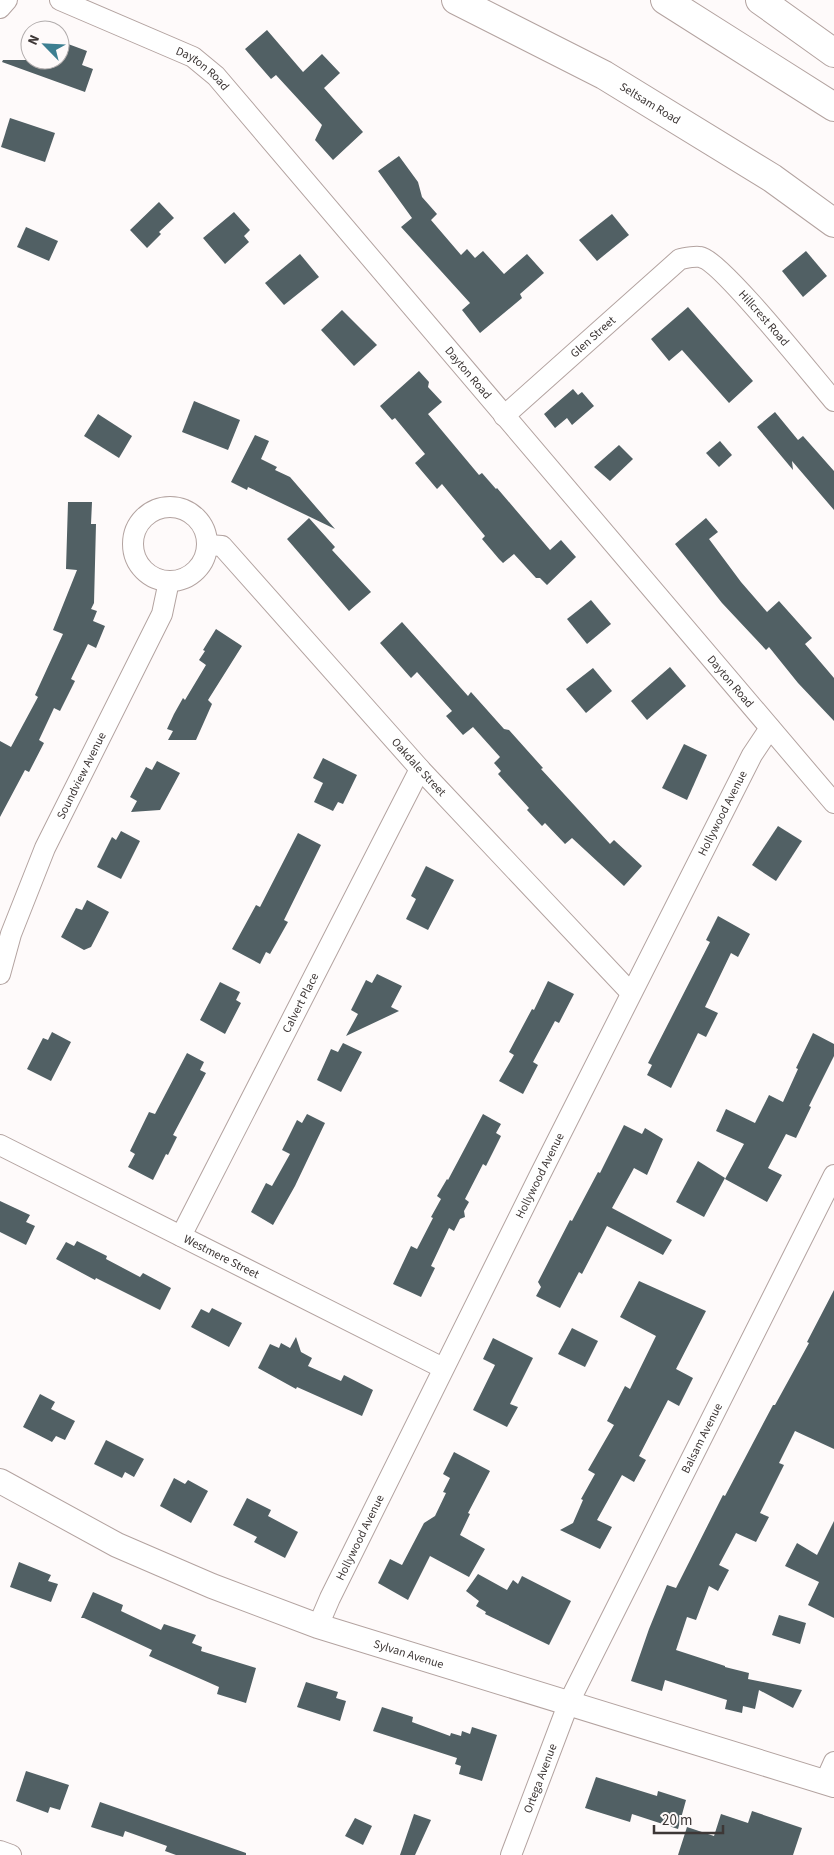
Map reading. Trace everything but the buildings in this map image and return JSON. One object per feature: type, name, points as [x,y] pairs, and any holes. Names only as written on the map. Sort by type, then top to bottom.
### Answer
[{"type":"main road","name":"Seltsam Road","points":[[456,0],[604,75],[772,178],[834,223]]},
{"type":"main road","points":[[665,0],[834,107]]},
{"type":"main road","points":[[760,0],[834,53]]},
{"type":"street","points":[[0,8],[7,0]]},
{"type":"street","name":"Dayton Road","points":[[60,0],[193,57],[216,76],[834,803]]},
{"type":"street","name":"Hillcrest Road","points":[[680,259],[701,257],[737,286],[834,401]]},
{"type":"street","name":"Glen Street","points":[[504,416],[680,259]]},
{"type":"street","points":[[174,506],[194,514],[202,523],[208,545],[206,556],[196,571],[181,580],[169,581],[156,579],[138,564],[133,553],[133,541],[135,529],[142,518],[152,510],[174,506]]},
{"type":"street","name":"Oakdale Street","points":[[208,545],[222,546],[420,769],[630,993]]},
{"type":"street","name":"Soundview Avenue","points":[[0,974],[11,934],[45,848],[162,614],[169,581]]},
{"type":"street","name":"Hollywood Avenue","points":[[318,1626],[443,1368],[630,993],[752,755],[770,728]]},
{"type":"street","name":"Calvert Place","points":[[181,1236],[420,769]]},
{"type":"street","name":"Westmere Street","points":[[0,1146],[443,1368]]},
{"type":"street","name":"Balsam Avenue","points":[[569,1702],[834,1175]]},
{"type":"street","name":"Sylvan Avenue","points":[[0,1482],[117,1544],[212,1586],[318,1626],[569,1702],[831,1776]]},
{"type":"street","name":"Ortega Avenue","points":[[511,1855],[569,1702]]},
{"type":"street","points":[[0,1851],[11,1855]]}]
